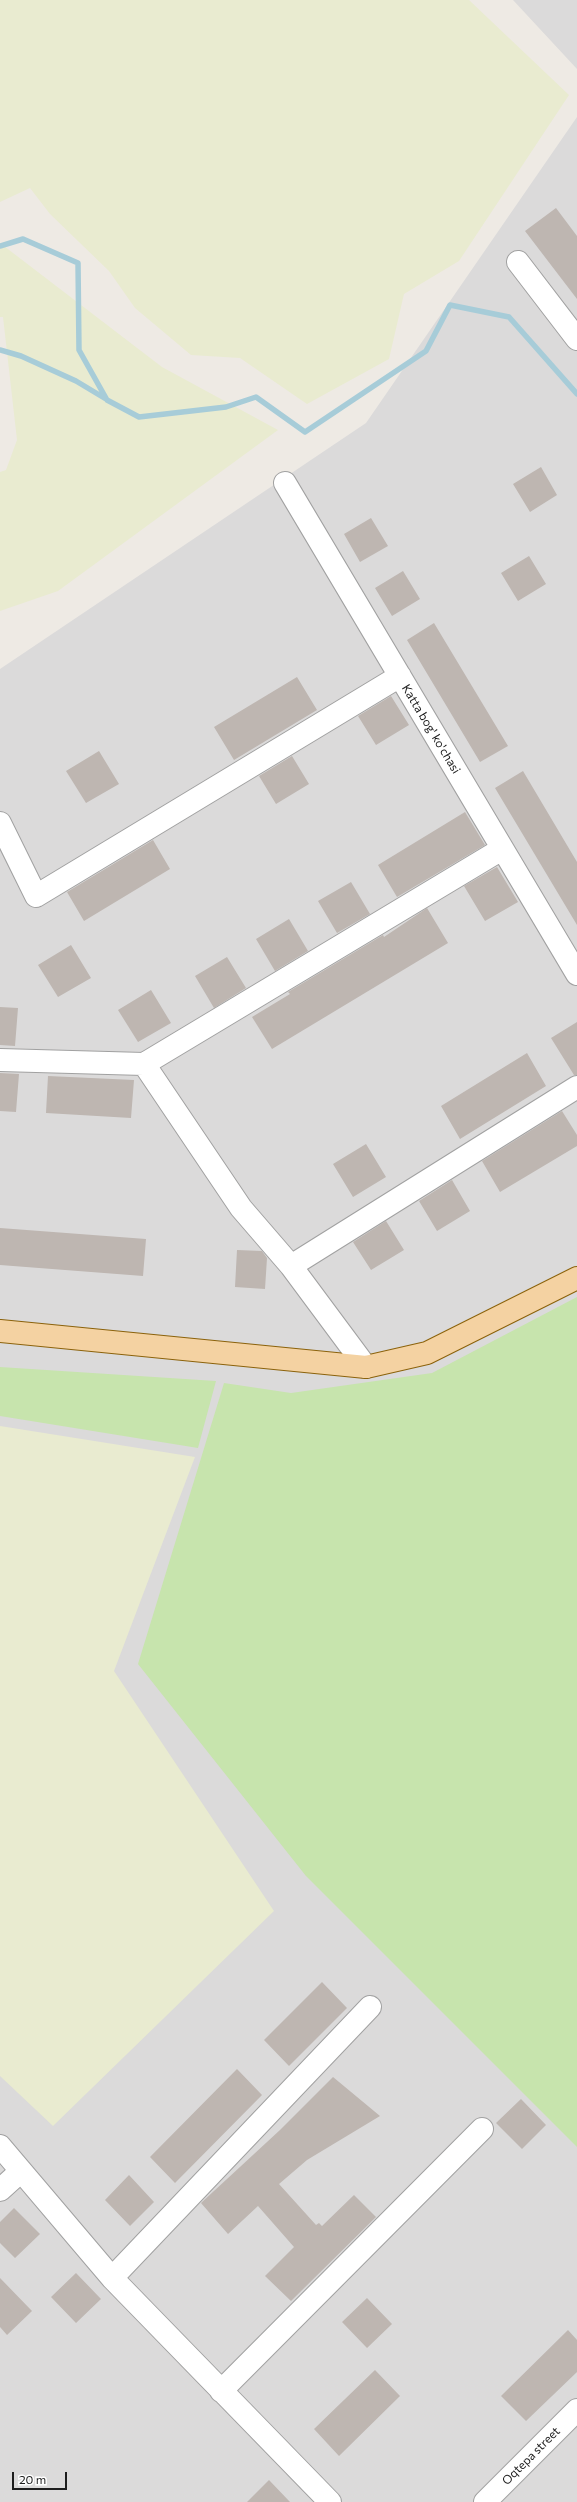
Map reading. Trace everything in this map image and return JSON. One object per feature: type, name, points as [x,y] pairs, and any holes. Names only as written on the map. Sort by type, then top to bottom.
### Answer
[{"type":"main road","points":[[0,1331],[366,1367],[427,1353],[577,1278]]},
{"type":"street","points":[[518,262],[577,339]]},
{"type":"street","name":"Katta bog' ko'chasi","points":[[285,483],[577,974]]},
{"type":"street","points":[[0,823],[36,896],[400,676]]},
{"type":"street","points":[[0,1060],[144,1064],[502,849]]},
{"type":"street","points":[[144,1064],[241,1208],[291,1266],[366,1367]]},
{"type":"street","points":[[291,1266],[577,1087]]},
{"type":"street","points":[[112,2278],[370,2006]]},
{"type":"street","points":[[221,2391],[482,2129]]},
{"type":"street","points":[[0,2146],[112,2278],[330,2502]]},
{"type":"street","points":[[0,2190],[21,2171]]},
{"type":"street","name":"Oqtepa street","points":[[485,2502],[577,2410]]},
{"type":"shaded area","points":[[513,0],[577,0],[577,69]]},
{"type":"shaded area","points":[[577,117],[577,2502],[0,2502],[0,669],[366,423]]},
{"type":"green space","points":[[0,0],[469,0],[569,95],[459,261],[404,294],[389,359],[307,404],[240,358],[191,355],[135,308],[109,271],[50,214],[30,188],[0,202]]},
{"type":"green space","points":[[0,243],[162,367],[278,430],[58,591],[0,611],[0,472],[6,470],[17,440],[3,317],[0,317]]},
{"type":"green space","points":[[577,1297],[577,2147],[306,1876],[138,1664],[224,1383],[291,1393],[432,1373]]},
{"type":"green space","points":[[0,1367],[216,1381],[198,1448],[0,1416]]},
{"type":"green space","points":[[0,1426],[195,1457],[114,1671],[274,1911],[53,2126],[0,2076]]},
{"type":"building","points":[[556,208],[577,236],[577,299],[525,231]]},
{"type":"building","points":[[541,467],[557,495],[530,512],[513,484]]},
{"type":"building","points":[[371,518],[388,546],[360,562],[344,534]]},
{"type":"building","points":[[529,556],[546,584],[518,601],[501,573]]},
{"type":"building","points":[[403,571],[420,599],[392,616],[375,588]]},
{"type":"building","points":[[434,623],[508,746],[480,762],[407,640]]},
{"type":"building","points":[[297,677],[317,710],[234,760],[214,727]]},
{"type":"building","points":[[391,696],[409,725],[376,745],[358,716]]},
{"type":"building","points":[[99,751],[119,784],[86,803],[66,771]]},
{"type":"building","points":[[292,756],[309,784],[276,804],[259,776]]},
{"type":"building","points":[[523,771],[577,862],[577,925],[495,788]]},
{"type":"building","points":[[465,812],[485,845],[397,897],[378,865]]},
{"type":"building","points":[[153,840],[170,869],[84,921],[67,892]]},
{"type":"building","points":[[497,867],[518,902],[485,921],[464,886]]},
{"type":"building","points":[[351,882],[370,914],[337,933],[318,901]]},
{"type":"building","points":[[427,908],[448,943],[272,1049],[252,1017],[290,994],[288,992],[383,935],[384,937]]},
{"type":"building","points":[[289,919],[308,951],[275,971],[256,939]]},
{"type":"building","points":[[71,945],[91,978],[58,997],[38,965]]},
{"type":"building","points":[[227,957],[246,988],[214,1008],[195,976]]},
{"type":"building","points":[[151,990],[171,1023],[138,1042],[118,1010]]},
{"type":"building","points":[[0,1007],[18,1008],[15,1046],[0,1045]]},
{"type":"building","points":[[577,1022],[577,1075],[574,1075],[551,1038]]},
{"type":"building","points":[[527,1053],[546,1086],[460,1139],[441,1106]]},
{"type":"building","points":[[0,1073],[19,1074],[16,1112],[0,1111]]},
{"type":"building","points":[[48,1076],[134,1080],[131,1118],[46,1113]]},
{"type":"building","points":[[562,1111],[577,1135],[577,1146],[500,1192],[482,1161]]},
{"type":"building","points":[[366,1144],[386,1177],[353,1197],[333,1164]]},
{"type":"building","points":[[452,1180],[470,1211],[437,1231],[419,1201]]},
{"type":"building","points":[[386,1221],[404,1250],[371,1270],[353,1242]]},
{"type":"building","points":[[0,1228],[146,1239],[143,1276],[0,1265]]},
{"type":"building","points":[[237,1250],[262,1251],[267,1258],[265,1289],[235,1287]]},
{"type":"building","points":[[322,1982],[347,2008],[289,2066],[264,2040]]},
{"type":"building","points":[[237,2069],[262,2095],[175,2183],[150,2157]]},
{"type":"building","points":[[333,2077],[380,2116],[307,2160],[279,2184],[316,2225],[319,2223],[322,2226],[354,2195],[376,2217],[291,2301],[265,2276],[294,2247],[258,2206],[228,2234],[201,2203],[280,2130]]},
{"type":"building","points":[[521,2099],[546,2125],[522,2149],[496,2123]]},
{"type":"building","points":[[129,2175],[154,2202],[130,2226],[105,2200]]},
{"type":"building","points":[[14,2208],[40,2234],[15,2258],[0,2243],[0,2222]]},
{"type":"building","points":[[76,2273],[101,2299],[76,2323],[51,2297]]},
{"type":"building","points":[[0,2278],[32,2311],[7,2335],[0,2327]]},
{"type":"building","points":[[367,2298],[392,2324],[367,2348],[342,2322]]},
{"type":"building","points":[[568,2330],[577,2340],[577,2372],[526,2421],[501,2396]]},
{"type":"building","points":[[375,2370],[400,2396],[339,2456],[314,2429]]},
{"type":"building","points":[[269,2480],[290,2502],[247,2502]]},
{"type":"waterway","points":[[0,246],[23,239],[78,263],[79,350],[107,400],[139,417],[226,407],[256,397],[305,432],[426,351],[450,305],[509,317],[577,394]]},
{"type":"waterway","points":[[0,350],[21,356],[76,381],[106,399]]}]
